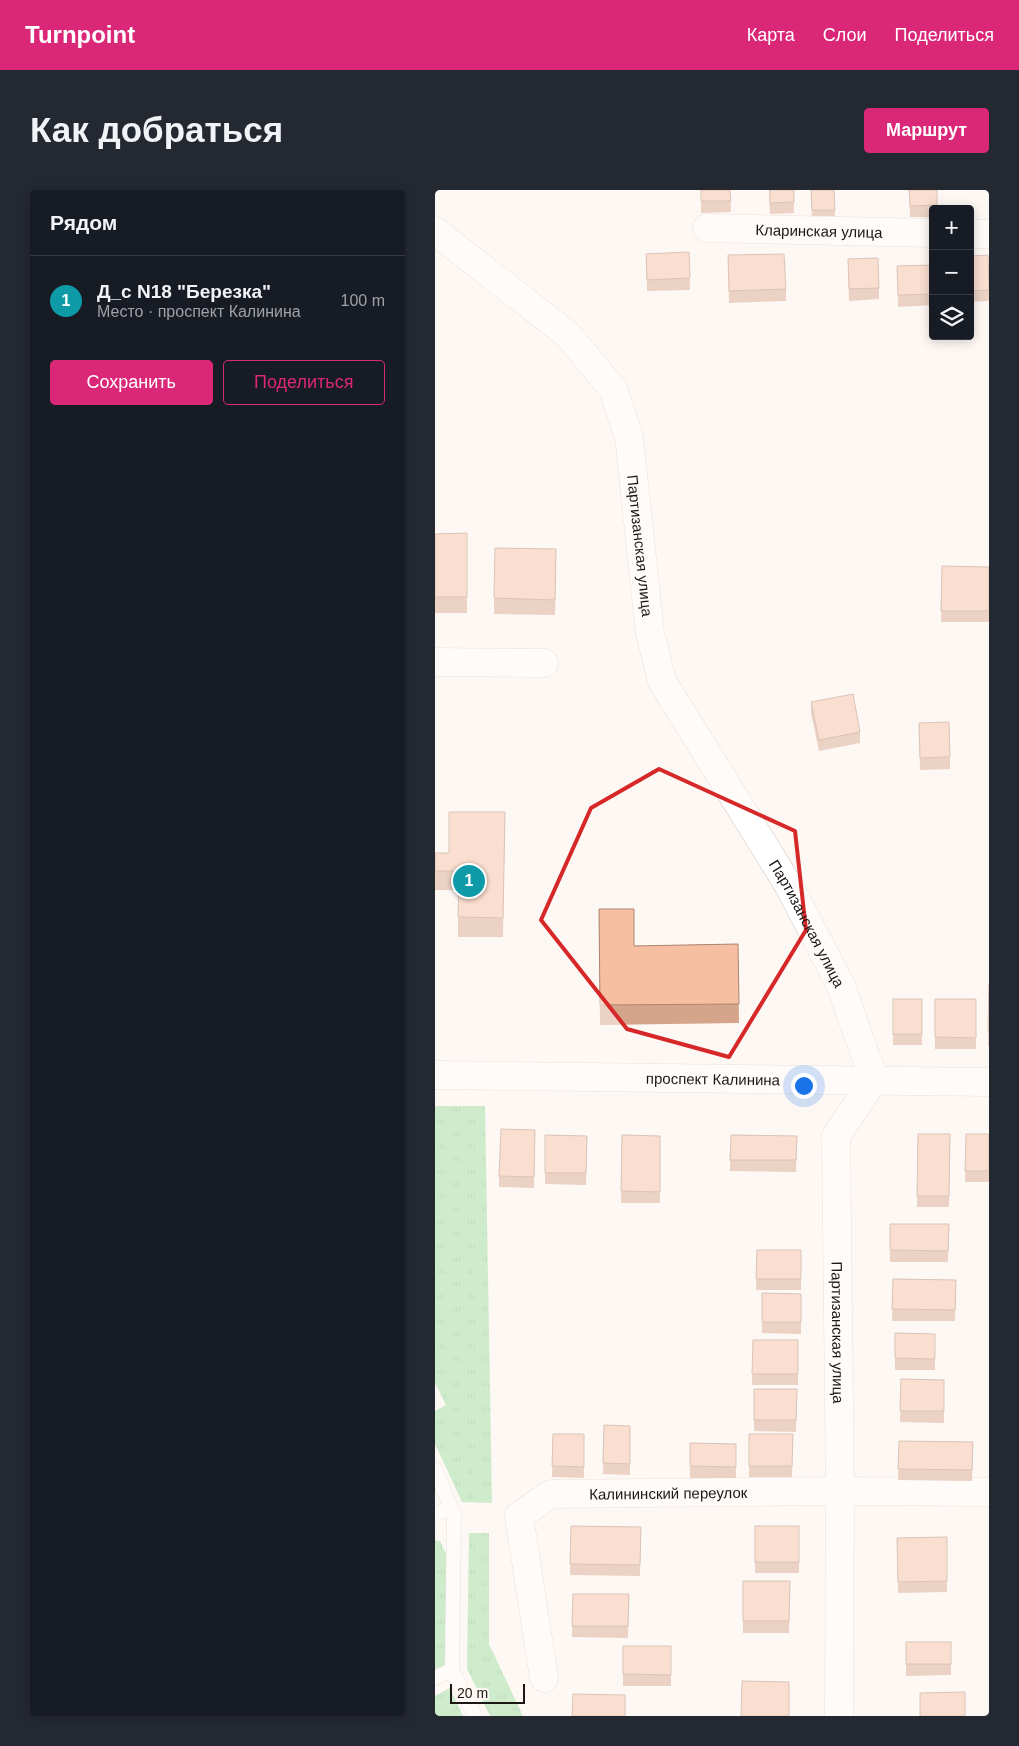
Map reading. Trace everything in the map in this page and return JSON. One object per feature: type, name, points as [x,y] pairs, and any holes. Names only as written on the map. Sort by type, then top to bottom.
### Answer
[{"type":"street","name":"Кларинская улица","points":[[707,228],[929,233]]},
{"type":"street","name":"Партизанская улица","points":[[435,231],[568,335],[613,389],[629,437],[650,633],[662,681],[789,886],[841,986],[874,1080],[836,1136],[840,1491],[839,1716]]},
{"type":"street","points":[[974,234],[989,234]]},
{"type":"street","points":[[435,662],[544,663]]},
{"type":"street","name":"проспект Калинина","points":[[435,1074],[989,1082]]},
{"type":"street","name":"Калининский переулок","points":[[544,1678],[519,1516],[551,1494],[840,1491],[989,1492]]},
{"type":"lane","points":[[435,1469],[454,1516],[452,1670],[475,1716]]},
{"type":"lane","points":[[435,1515],[450,1507]]},
{"type":"lane","points":[[435,1678],[452,1670]]},
{"type":"highlighted area","points":[[659,769],[795,831],[806,930],[729,1057],[627,1029],[541,920],[591,808]]},
{"type":"green space","points":[[435,1106],[485,1106],[492,1503],[462,1502],[435,1444],[435,1411],[446,1405],[435,1383]]},
{"type":"green space","points":[[469,1533],[489,1533],[489,1644],[523,1716],[490,1716],[467,1669]]},
{"type":"green space","points":[[435,1540],[440,1541],[447,1556],[445,1665],[435,1670]]},
{"type":"green space","points":[[450,1688],[463,1716],[435,1716],[435,1696]]},
{"type":"building","points":[[701,190],[730,190],[731,201],[701,201]]},
{"type":"building","points":[[770,190],[794,190],[794,202],[770,203]]},
{"type":"building","points":[[811,190],[834,190],[835,210],[812,210]]},
{"type":"building","points":[[909,190],[937,190],[937,205],[910,206]]},
{"type":"building","points":[[689,252],[690,278],[647,280],[646,254]]},
{"type":"building","points":[[784,254],[786,289],[729,291],[728,255]]},
{"type":"building","points":[[988,255],[989,290],[974,291],[974,256]]},
{"type":"building","points":[[878,258],[879,288],[849,289],[848,259]]},
{"type":"building","points":[[929,265],[929,294],[898,295],[897,266]]},
{"type":"building","points":[[467,533],[467,597],[435,597],[435,534]]},
{"type":"building","points":[[495,548],[556,549],[555,600],[494,598]]},
{"type":"building","points":[[942,566],[989,567],[989,611],[941,611]]},
{"type":"building","points":[[853,694],[860,732],[819,740],[811,702]]},
{"type":"building","points":[[949,722],[950,757],[920,758],[919,723]]},
{"type":"building","points":[[449,812],[505,812],[503,918],[458,917],[459,871],[435,871],[435,853],[449,853]]},
{"type":"building","points":[[599,909],[634,909],[634,946],[738,944],[739,1004],[600,1005]]},
{"type":"building","points":[[989,984],[989,1031],[988,1031]]},
{"type":"building","points":[[893,999],[922,999],[922,1034],[893,1034]]},
{"type":"building","points":[[935,999],[976,999],[976,1038],[935,1037]]},
{"type":"building","points":[[501,1129],[535,1130],[534,1177],[499,1176]]},
{"type":"building","points":[[918,1134],[950,1134],[949,1196],[917,1196]]},
{"type":"building","points":[[966,1134],[989,1134],[989,1171],[965,1171]]},
{"type":"building","points":[[545,1135],[587,1136],[586,1173],[545,1173]]},
{"type":"building","points":[[622,1135],[660,1136],[660,1192],[621,1191]]},
{"type":"building","points":[[731,1135],[797,1136],[796,1160],[730,1160]]},
{"type":"building","points":[[890,1224],[949,1224],[948,1251],[890,1250]]},
{"type":"building","points":[[757,1250],[801,1250],[801,1279],[756,1279]]},
{"type":"building","points":[[893,1279],[956,1280],[955,1310],[892,1309]]},
{"type":"building","points":[[762,1293],[801,1294],[801,1322],[762,1322]]},
{"type":"building","points":[[895,1333],[935,1334],[935,1359],[895,1358]]},
{"type":"building","points":[[753,1340],[798,1340],[798,1374],[752,1374]]},
{"type":"building","points":[[901,1379],[944,1380],[944,1411],[900,1411]]},
{"type":"building","points":[[754,1389],[797,1389],[796,1420],[754,1420]]},
{"type":"building","points":[[604,1425],[630,1426],[630,1464],[603,1463]]},
{"type":"building","points":[[553,1434],[584,1434],[584,1467],[552,1466]]},
{"type":"building","points":[[749,1434],[793,1434],[792,1466],[749,1466]]},
{"type":"building","points":[[899,1441],[973,1442],[972,1470],[898,1469]]},
{"type":"building","points":[[690,1443],[736,1444],[736,1467],[690,1466]]},
{"type":"building","points":[[571,1526],[641,1527],[640,1565],[570,1564]]},
{"type":"building","points":[[755,1526],[799,1526],[799,1562],[755,1562]]},
{"type":"building","points":[[947,1537],[947,1581],[898,1582],[897,1538]]},
{"type":"building","points":[[743,1581],[790,1581],[789,1621],[743,1621]]},
{"type":"building","points":[[573,1594],[629,1594],[628,1626],[572,1626]]},
{"type":"building","points":[[906,1642],[951,1642],[951,1664],[906,1664]]},
{"type":"building","points":[[623,1646],[671,1646],[671,1675],[623,1674]]},
{"type":"building","points":[[742,1681],[789,1682],[789,1716],[741,1716]]},
{"type":"building","points":[[965,1692],[965,1716],[920,1716],[920,1693]]},
{"type":"building","points":[[573,1694],[625,1695],[625,1716],[572,1716]]},
{"type":"place","name":"Д_с N18 \"Березка\"","points":[[469,881]]}]
